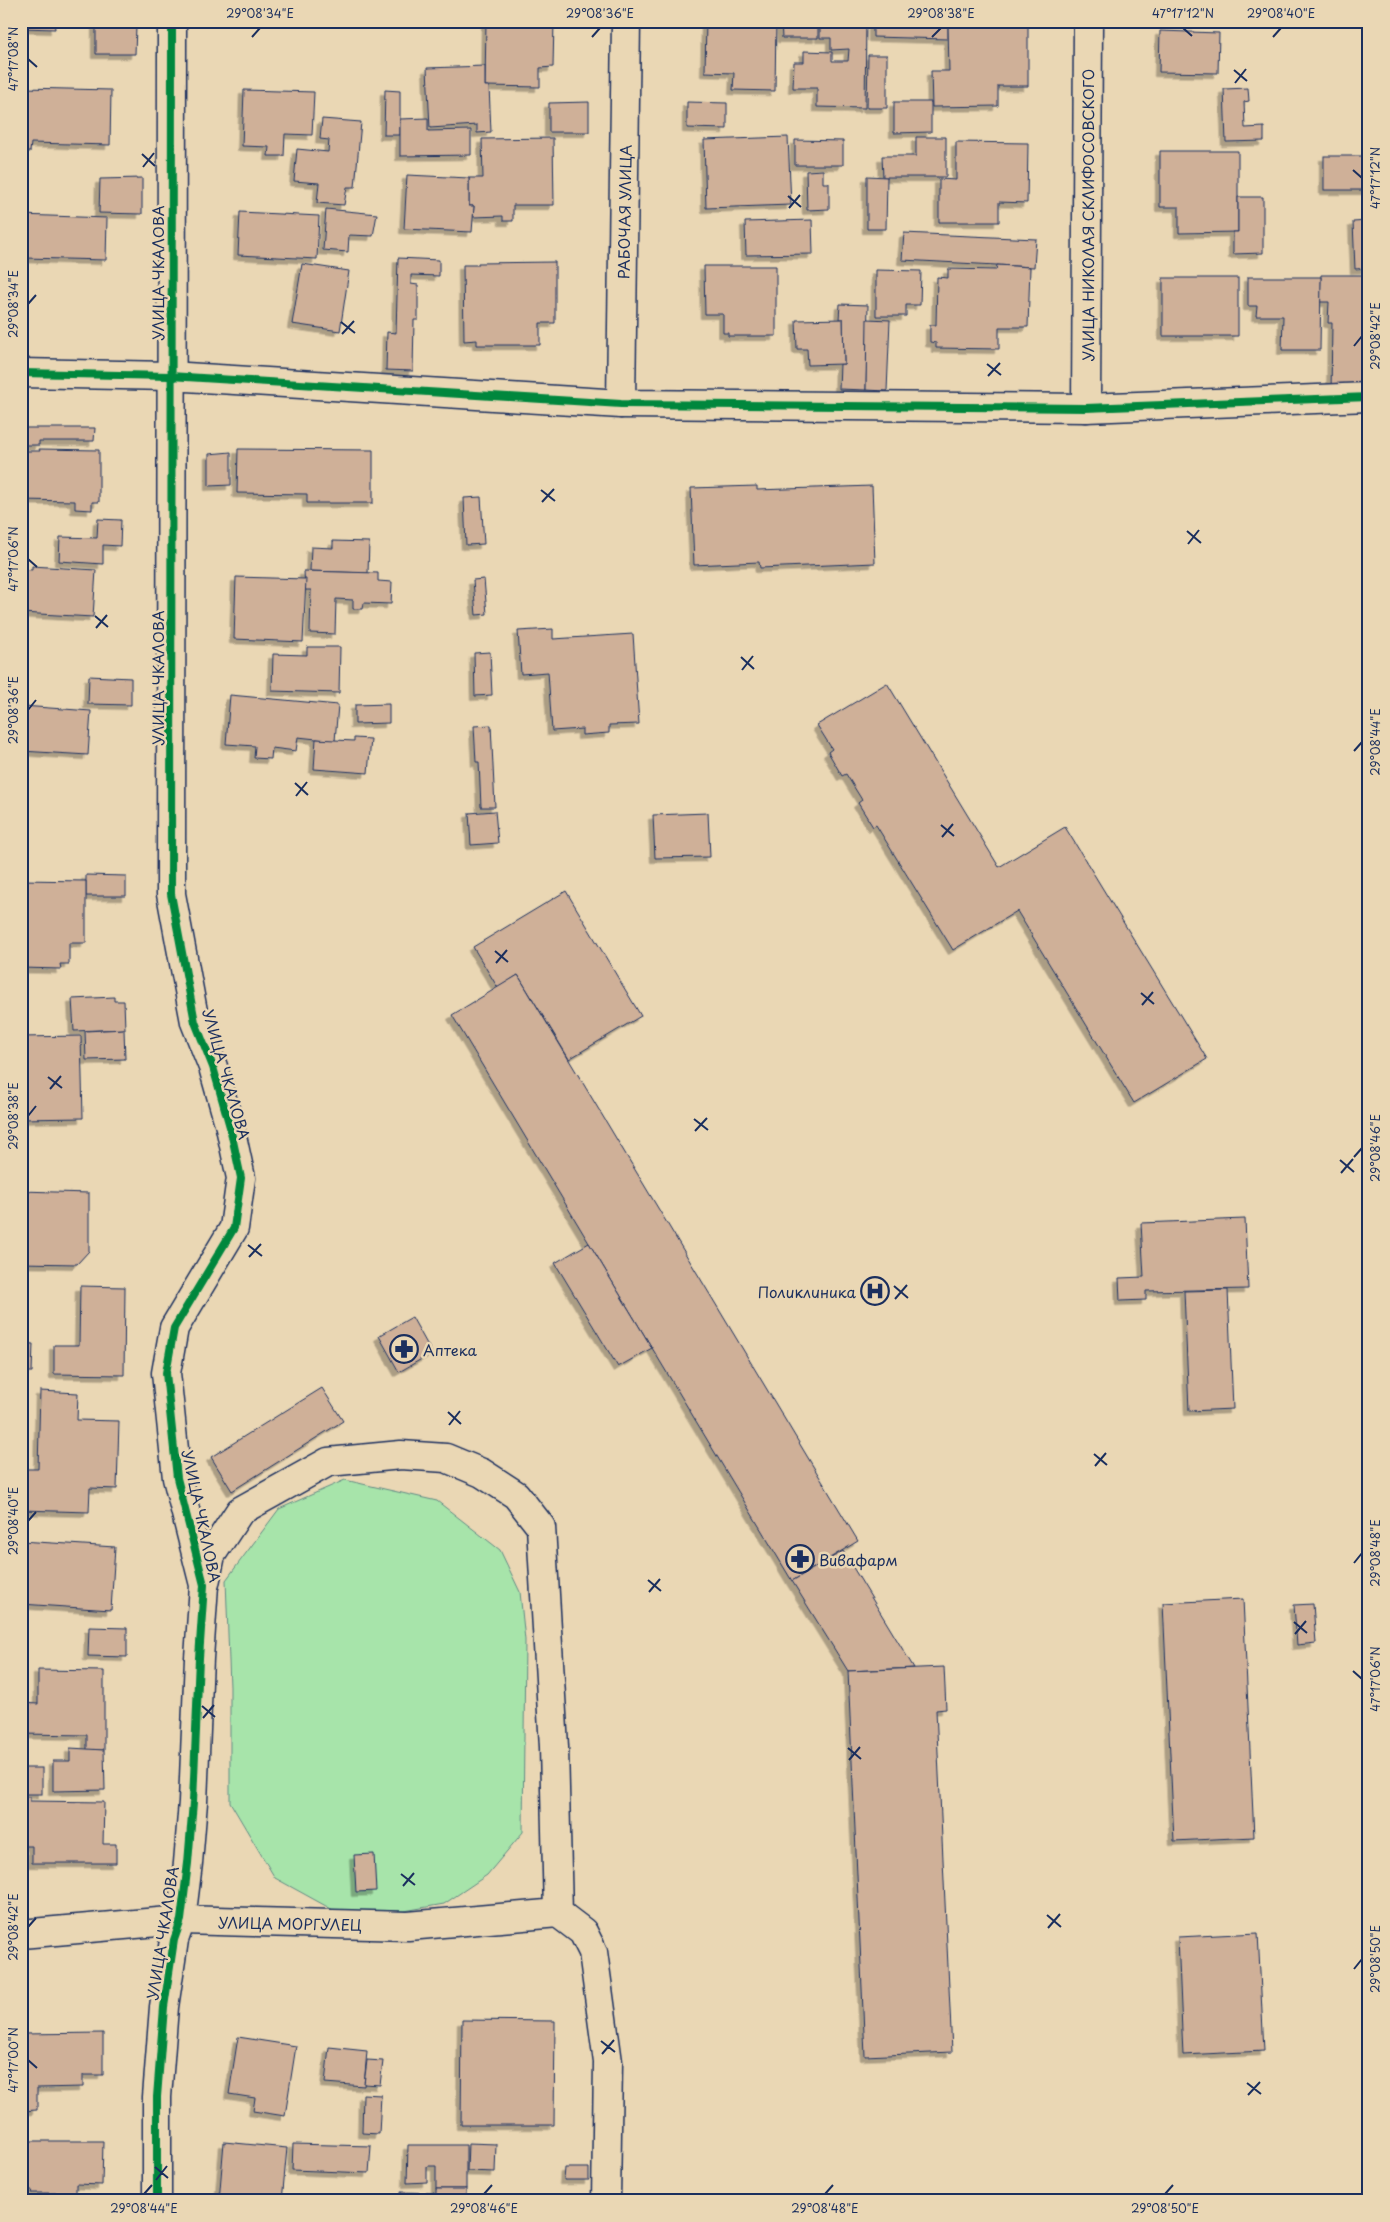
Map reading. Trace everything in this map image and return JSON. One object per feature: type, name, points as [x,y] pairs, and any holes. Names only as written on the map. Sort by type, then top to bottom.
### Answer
[{"type":"street","name":"УЛИЦА ЧКАЛОВА","points":[[157,2201],[157,2097],[164,2007],[174,1940],[182,1920],[193,1802],[204,1585],[177,1478],[166,1373],[174,1328],[234,1228],[241,1178],[230,1127],[213,1067],[195,1022],[171,894],[170,376],[172,21]]},
{"type":"street","name":"РАБОЧАЯ УЛИЦА","points":[[621,404],[626,21]]},
{"type":"street","name":"УЛИЦА НИКОЛАЯ СКЛИФОСОВСКОГО","points":[[1086,408],[1088,21]]},
{"type":"street","points":[[21,373],[170,376],[621,404],[1086,408],[1369,397]]},
{"type":"street","points":[[204,1585],[211,1555],[240,1511],[328,1462],[401,1455],[446,1458],[482,1473],[516,1495],[541,1527],[554,1748],[558,1913],[582,1932],[593,1952],[608,2062],[606,2201]]},
{"type":"street","name":"УЛИЦА МОРГУЛЕЦ","points":[[21,1934],[182,1920],[408,1926],[558,1913]]},
{"type":"green space","points":[[345,1480],[437,1501],[500,1550],[520,1592],[525,1640],[523,1832],[487,1875],[444,1904],[404,1911],[335,1911],[275,1878],[230,1802],[230,1687],[226,1580],[279,1509]]},
{"type":"building","points":[[21,21],[54,21],[55,29],[21,28]]},
{"type":"building","points":[[486,21],[554,21],[553,67],[540,68],[540,87],[485,86]]},
{"type":"building","points":[[706,21],[776,21],[775,91],[733,90],[734,73],[705,72]]},
{"type":"building","points":[[781,21],[818,21],[818,38],[782,38]]},
{"type":"building","points":[[820,21],[866,21],[865,108],[817,107],[817,88],[793,88],[794,62],[804,62],[804,51],[832,52],[832,61],[848,61],[849,49],[831,50],[831,38],[820,38]]},
{"type":"building","points":[[873,21],[950,21],[948,25],[948,39],[873,37]]},
{"type":"building","points":[[1028,23],[1028,86],[998,86],[998,106],[932,107],[931,71],[949,71],[948,25]]},
{"type":"building","points":[[96,25],[136,26],[135,54],[96,54]]},
{"type":"building","points":[[1160,31],[1219,33],[1218,73],[1159,72]]},
{"type":"building","points":[[868,55],[887,55],[887,108],[867,108]]},
{"type":"building","points":[[485,66],[485,86],[489,86],[491,132],[477,133],[477,125],[430,128],[427,68]]},
{"type":"building","points":[[21,83],[25,83],[24,88],[111,90],[110,145],[31,143],[30,152],[21,151]]},
{"type":"building","points":[[1248,88],[1249,101],[1244,102],[1245,128],[1264,127],[1264,141],[1226,142],[1224,89]]},
{"type":"building","points":[[244,90],[314,92],[312,135],[285,134],[284,156],[268,156],[269,147],[242,146]]},
{"type":"building","points":[[385,90],[400,91],[400,135],[384,135]]},
{"type":"building","points":[[589,102],[589,132],[549,132],[549,103]]},
{"type":"building","points":[[687,102],[727,103],[727,129],[687,128]]},
{"type":"building","points":[[894,102],[931,102],[931,132],[894,133]]},
{"type":"building","points":[[428,118],[428,131],[471,130],[471,155],[400,156],[400,119]]},
{"type":"building","points":[[322,119],[361,122],[355,187],[347,187],[344,205],[317,203],[319,183],[294,181],[297,149],[328,152],[329,140],[320,139]]},
{"type":"building","points":[[788,137],[791,205],[706,208],[704,140]]},
{"type":"building","points":[[916,137],[946,137],[946,177],[883,177],[882,156],[916,156]]},
{"type":"building","points":[[553,138],[554,205],[513,205],[513,221],[503,221],[503,216],[473,217],[474,206],[469,206],[469,178],[483,178],[482,139]]},
{"type":"building","points":[[795,140],[843,141],[843,165],[795,165]]},
{"type":"building","points":[[956,142],[1028,143],[1027,203],[999,202],[999,222],[939,222],[939,179],[956,180]]},
{"type":"building","points":[[1160,151],[1238,151],[1238,232],[1179,233],[1179,207],[1160,207]]},
{"type":"building","points":[[1324,156],[1369,156],[1369,190],[1324,190]]},
{"type":"building","points":[[823,170],[823,183],[829,183],[829,209],[807,210],[806,171]]},
{"type":"building","points":[[407,175],[469,178],[469,206],[474,206],[472,232],[404,229]]},
{"type":"building","points":[[867,176],[887,177],[886,229],[867,229]]},
{"type":"building","points":[[142,178],[142,214],[99,213],[100,179]]},
{"type":"building","points":[[1238,197],[1263,197],[1263,253],[1233,254],[1233,232],[1238,232]]},
{"type":"building","points":[[326,209],[377,214],[373,236],[349,235],[348,252],[323,250]]},
{"type":"building","points":[[240,212],[319,216],[317,259],[238,255]]},
{"type":"building","points":[[1368,213],[1369,268],[1355,269],[1353,222],[1368,221]]},
{"type":"building","points":[[21,215],[107,218],[106,260],[25,258],[26,250],[21,249]]},
{"type":"building","points":[[812,220],[813,254],[746,255],[745,222]]},
{"type":"building","points":[[904,233],[1036,239],[1034,267],[902,260]]},
{"type":"building","points":[[398,258],[439,260],[439,276],[411,275],[411,284],[418,285],[418,320],[414,320],[413,371],[386,370],[387,332],[396,333]]},
{"type":"building","points":[[555,262],[555,323],[540,323],[540,345],[477,345],[477,340],[464,341],[463,265],[478,265],[478,263]]},
{"type":"building","points":[[302,264],[349,271],[340,331],[292,324]]},
{"type":"building","points":[[997,265],[1030,267],[1028,327],[999,327],[999,349],[936,348],[936,343],[930,342],[930,325],[936,325],[937,277],[948,278],[948,269],[996,270]]},
{"type":"building","points":[[704,266],[776,266],[776,336],[728,336],[728,333],[723,333],[723,314],[705,314]]},
{"type":"building","points":[[876,270],[921,271],[920,305],[906,305],[906,316],[876,316]]},
{"type":"building","points":[[1321,275],[1369,275],[1366,366],[1362,366],[1361,390],[1331,394],[1332,323],[1328,323],[1329,302],[1320,302]]},
{"type":"building","points":[[1248,277],[1321,277],[1320,350],[1282,350],[1283,316],[1256,316],[1257,306],[1248,306]]},
{"type":"building","points":[[1163,278],[1238,278],[1238,336],[1163,336]]},
{"type":"building","points":[[840,304],[868,305],[866,390],[839,389],[840,364],[844,364],[843,319],[839,319]]},
{"type":"building","points":[[843,319],[844,364],[808,365],[807,349],[797,349],[796,320]]},
{"type":"building","points":[[867,319],[890,320],[887,391],[866,390]]},
{"type":"building","points":[[21,428],[95,428],[94,441],[39,441],[39,445],[21,445]]},
{"type":"building","points":[[39,449],[99,450],[99,502],[92,502],[92,510],[75,509],[75,501],[21,500],[21,451],[40,451]]},
{"type":"building","points":[[238,449],[373,450],[373,503],[307,503],[307,494],[237,493]]},
{"type":"building","points":[[231,452],[231,485],[209,486],[209,454]]},
{"type":"building","points":[[757,486],[757,490],[872,486],[875,563],[760,568],[759,562],[694,565],[691,488]]},
{"type":"building","points":[[481,497],[484,544],[466,545],[464,498]]},
{"type":"building","points":[[98,519],[121,520],[120,546],[103,545],[103,564],[59,561],[60,537],[97,538]]},
{"type":"building","points":[[333,541],[369,542],[368,573],[310,571],[311,547],[333,548]]},
{"type":"building","points":[[32,566],[96,570],[93,617],[21,613],[21,569],[32,570]]},
{"type":"building","points":[[304,571],[378,573],[378,581],[392,582],[391,604],[364,603],[363,609],[353,609],[353,600],[336,599],[335,634],[310,633],[311,590],[305,590]]},
{"type":"building","points":[[236,577],[306,579],[303,642],[234,639]]},
{"type":"building","points":[[484,579],[487,614],[476,615],[473,580]]},
{"type":"building","points":[[553,629],[553,639],[633,634],[639,724],[609,725],[609,733],[582,735],[582,729],[552,731],[548,672],[521,674],[518,631]]},
{"type":"building","points":[[307,647],[340,647],[339,693],[272,691],[273,654],[307,655]]},
{"type":"building","points":[[490,652],[492,695],[475,696],[474,653]]},
{"type":"building","points":[[89,676],[131,678],[131,705],[88,704]]},
{"type":"building","points":[[887,683],[999,867],[1065,827],[1207,1059],[1134,1103],[1017,911],[953,950],[876,825],[873,827],[858,803],[862,800],[846,774],[842,776],[828,752],[832,749],[817,725]]},
{"type":"building","points":[[230,695],[338,705],[335,741],[298,737],[296,751],[272,748],[271,759],[254,758],[255,746],[226,744]]},
{"type":"building","points":[[389,704],[389,723],[355,724],[355,705]]},
{"type":"building","points":[[22,706],[91,711],[88,755],[21,751]]},
{"type":"building","points":[[491,725],[495,807],[481,807],[479,762],[476,762],[474,726]]},
{"type":"building","points":[[354,738],[371,739],[368,773],[314,769],[316,739],[354,741]]},
{"type":"building","points":[[495,811],[498,843],[471,845],[469,813]]},
{"type":"building","points":[[708,813],[710,857],[655,858],[653,815]]},
{"type":"building","points":[[86,875],[126,876],[126,896],[86,896]]},
{"type":"building","points":[[21,880],[86,881],[86,943],[69,943],[69,964],[60,964],[61,969],[21,968]]},
{"type":"building","points":[[566,891],[641,1016],[569,1059],[518,975],[498,988],[473,947]]},
{"type":"building","points":[[518,975],[858,1541],[792,1581],[452,1015]]},
{"type":"building","points":[[114,997],[114,1001],[124,1001],[125,1029],[74,1031],[72,999]]},
{"type":"building","points":[[124,1029],[125,1059],[86,1060],[85,1031]]},
{"type":"building","points":[[81,1036],[83,1118],[21,1119],[21,1037]]},
{"type":"building","points":[[21,1191],[89,1193],[89,1251],[77,1264],[21,1263]]},
{"type":"building","points":[[1245,1219],[1248,1289],[1146,1291],[1146,1300],[1120,1301],[1119,1278],[1144,1277],[1141,1223]]},
{"type":"building","points":[[589,1243],[652,1348],[618,1367],[555,1263]]},
{"type":"building","points":[[80,1286],[125,1287],[124,1375],[54,1374],[54,1345],[79,1345]]},
{"type":"building","points":[[1228,1290],[1233,1409],[1189,1411],[1184,1291]]},
{"type":"building","points":[[412,1317],[432,1353],[399,1372],[379,1336]]},
{"type":"building","points":[[21,1343],[33,1344],[32,1372],[21,1372]]},
{"type":"building","points":[[322,1388],[343,1421],[232,1491],[211,1457]]},
{"type":"building","points":[[40,1391],[78,1393],[77,1420],[119,1421],[117,1489],[90,1488],[89,1512],[21,1510],[21,1469],[38,1469]]},
{"type":"building","points":[[21,1541],[115,1547],[111,1610],[21,1604]]},
{"type":"building","points":[[843,1551],[914,1668],[848,1671],[792,1581]]},
{"type":"building","points":[[1243,1599],[1254,1837],[1174,1841],[1163,1603]]},
{"type":"building","points":[[1313,1604],[1316,1643],[1297,1645],[1294,1605]]},
{"type":"building","points":[[89,1627],[127,1628],[127,1657],[88,1656]]},
{"type":"building","points":[[944,1667],[946,1709],[936,1710],[952,2052],[865,2056],[848,1671]]},
{"type":"building","points":[[38,1670],[104,1671],[104,1750],[87,1750],[87,1735],[21,1734],[21,1703],[38,1704]]},
{"type":"building","points":[[70,1748],[104,1750],[105,1790],[53,1791],[53,1761],[70,1761]]},
{"type":"building","points":[[21,1768],[42,1768],[42,1794],[21,1794]]},
{"type":"building","points":[[21,1797],[30,1797],[30,1801],[104,1802],[103,1844],[116,1844],[116,1863],[32,1863],[32,1846],[21,1846]]},
{"type":"building","points":[[374,1854],[376,1891],[356,1892],[354,1855]]},
{"type":"building","points":[[1258,1933],[1264,2051],[1183,2055],[1178,1937]]},
{"type":"building","points":[[462,2020],[555,2021],[554,2125],[461,2125]]},
{"type":"building","points":[[103,2033],[103,2075],[83,2075],[83,2087],[37,2088],[37,2110],[21,2111],[21,2034]]},
{"type":"building","points":[[238,2037],[296,2046],[285,2116],[253,2111],[255,2098],[229,2094]]},
{"type":"building","points":[[329,2047],[367,2051],[364,2086],[325,2083]]},
{"type":"building","points":[[367,2060],[383,2061],[380,2085],[364,2084]]},
{"type":"building","points":[[363,2094],[381,2095],[379,2134],[362,2133]]},
{"type":"building","points":[[21,2141],[103,2141],[102,2185],[76,2184],[76,2193],[31,2193],[32,2190],[21,2190]]},
{"type":"building","points":[[224,2142],[287,2148],[282,2201],[219,2201]]},
{"type":"building","points":[[468,2143],[496,2144],[495,2172],[467,2171]]},
{"type":"building","points":[[293,2144],[371,2146],[369,2173],[292,2170]]},
{"type":"building","points":[[408,2145],[466,2145],[466,2189],[436,2189],[436,2166],[427,2166],[427,2182],[407,2183]]},
{"type":"building","points":[[565,2168],[589,2168],[589,2180],[564,2180]]},
{"type":"building","points":[[436,2189],[466,2189],[466,2201],[436,2201]]},
{"type":"building","points":[[401,2192],[434,2193],[434,2201],[401,2201]]},
{"type":"cycle path","points":[[157,2201],[157,2097],[164,2007],[174,1940],[181,1920],[188,1863],[204,1585],[177,1478],[166,1373],[174,1328],[234,1228],[241,1178],[230,1127],[213,1067],[195,1022],[171,894],[172,21]]},
{"type":"cycle path","points":[[21,373],[170,376],[621,404],[1086,408],[1369,397]]},
{"type":"place","name":"Поликлиника","points":[[875,1291]]},
{"type":"place","name":"Аптека","points":[[404,1349]]},
{"type":"place","name":"Вивафарм","points":[[800,1559]]}]
